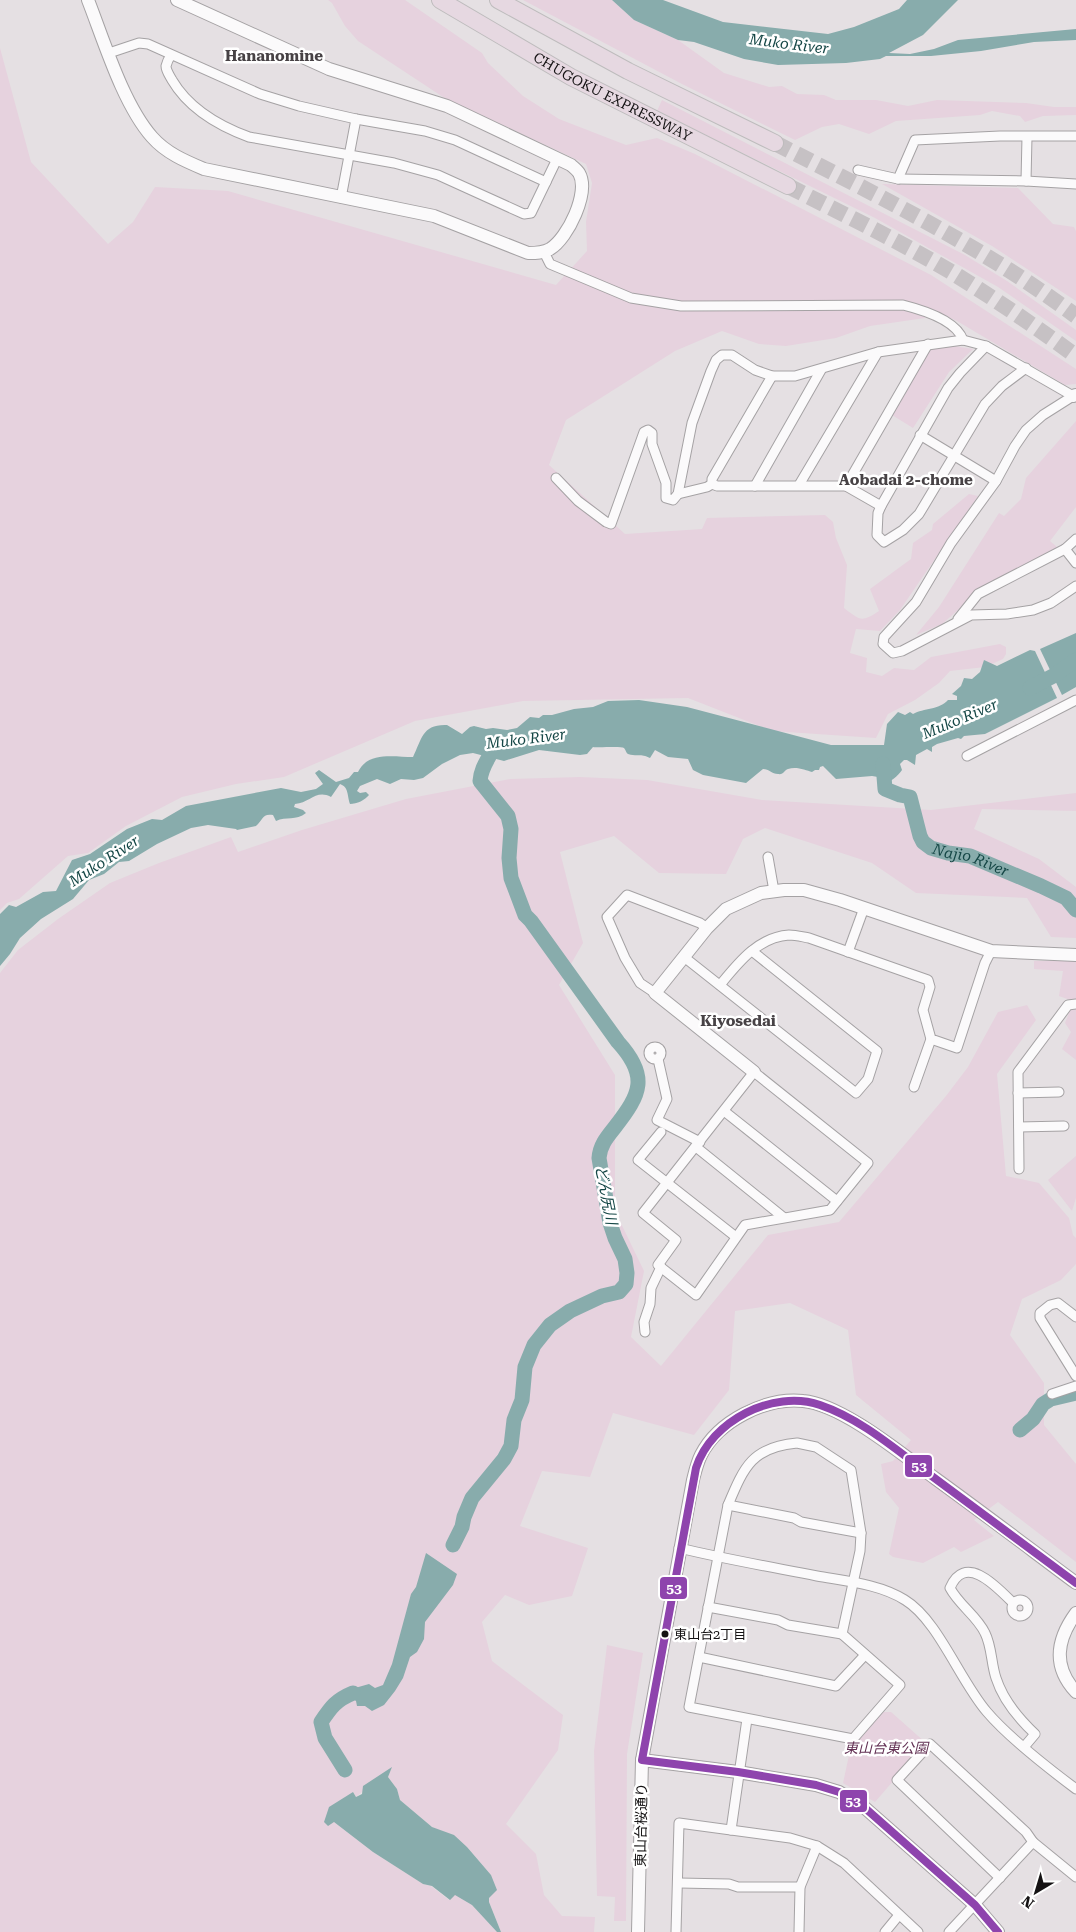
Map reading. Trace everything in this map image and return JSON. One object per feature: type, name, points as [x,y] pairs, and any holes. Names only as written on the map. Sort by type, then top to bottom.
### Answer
[{"type":"highway","name":"CHUGOKU EXPRESSWAY","points":[[440,0],[571,77],[788,186]]},
{"type":"highway","points":[[498,0],[628,71],[775,143]]},
{"type":"street","points":[[88,0],[128,100],[153,137],[176,157],[204,170],[434,216],[528,253],[544,252],[555,245],[566,234],[580,199],[582,186],[580,174],[571,165],[447,106],[329,69],[176,0]]},
{"type":"street","points":[[109,53],[139,43],[148,44],[260,94],[299,106],[356,119],[426,130],[455,140],[546,182]]},
{"type":"street","points":[[171,55],[166,65],[174,83],[189,101],[210,119],[228,130],[249,137],[394,163],[438,175],[524,214],[531,213],[557,159]]},
{"type":"street","points":[[341,198],[356,119]]},
{"type":"street","points":[[898,179],[915,140],[981,136],[1076,136]]},
{"type":"street","points":[[1026,181],[1027,137]]},
{"type":"street","points":[[858,170],[898,179],[1026,181],[1076,184]]},
{"type":"street","points":[[544,252],[550,264],[613,292],[647,302],[681,306],[903,305],[929,313],[957,328],[963,340]]},
{"type":"street","points":[[556,478],[578,502],[611,524],[644,432],[648,430],[652,433],[652,444],[666,483],[666,498],[673,500],[678,494],[692,423],[716,360],[722,355],[732,355],[755,370],[772,376],[795,376],[878,352],[963,340],[986,346],[1074,396],[1043,415],[1026,430],[996,480],[951,543],[916,602],[884,636],[883,644],[893,653],[902,651],[940,629],[971,615],[1007,614],[1033,610],[1051,603],[1076,586]]},
{"type":"street","points":[[846,486],[928,344]]},
{"type":"street","points":[[986,346],[948,388],[881,506],[878,513],[877,535],[884,542],[903,530],[919,514],[985,404],[1002,386],[1026,368]]},
{"type":"street","points":[[799,485],[878,352]]},
{"type":"street","points":[[755,486],[821,370]]},
{"type":"street","points":[[712,484],[712,479],[772,376]]},
{"type":"street","points":[[920,435],[996,480]]},
{"type":"street","points":[[712,484],[717,486],[846,486],[881,506]]},
{"type":"street","points":[[678,494],[712,484]]},
{"type":"street","points":[[954,624],[978,594],[1065,549],[1076,539]]},
{"type":"street","points":[[1065,549],[1076,563]]},
{"type":"street","points":[[968,756],[1076,700]]},
{"type":"street","points":[[768,857],[774,891]]},
{"type":"street","points":[[655,993],[707,928],[726,909],[761,894],[774,891],[804,890],[991,951],[1076,955]]},
{"type":"street","points":[[707,928],[700,923],[627,895],[607,917],[640,983],[655,993],[754,1072],[868,1163],[830,1210],[745,1225],[696,1295],[658,1265],[676,1240],[643,1213],[754,1072]]},
{"type":"street","points":[[848,952],[864,908]]},
{"type":"street","points":[[720,985],[745,956],[766,942],[789,935],[809,938],[928,980],[930,987],[922,1010],[931,1039],[914,1087]]},
{"type":"street","points":[[684,957],[856,1093],[868,1079],[877,1051],[752,951]]},
{"type":"street","points":[[931,1039],[957,1048],[985,963],[991,951]]},
{"type":"street","points":[[1019,1169],[1018,1072],[1072,1005]]},
{"type":"street","points":[[658,1059],[667,1099],[657,1120],[698,1145],[783,1217]]},
{"type":"street","points":[[1018,1093],[1059,1092]]},
{"type":"street","points":[[724,1111],[837,1201]]},
{"type":"street","points":[[1019,1127],[1064,1126]]},
{"type":"street","points":[[661,1132],[638,1160],[736,1237]]},
{"type":"street","points":[[645,1332],[644,1322],[650,1304],[651,1288],[661,1267]]},
{"type":"street","points":[[1076,1317],[1058,1303],[1050,1305],[1040,1313],[1040,1318],[1076,1376]]},
{"type":"street","points":[[1052,1394],[1076,1386]]},
{"type":"street","name":"東山台桜通り","points":[[638,1932],[642,1760],[692,1480],[702,1454],[719,1432],[738,1417],[768,1405],[787,1401],[805,1401],[829,1408],[882,1440],[1076,1583]]},
{"type":"street","points":[[708,1607],[778,1620],[788,1625],[842,1634],[900,1685],[854,1739],[689,1707],[717,1557],[728,1505],[740,1476],[763,1451],[778,1445],[797,1443],[816,1447],[851,1470],[861,1533],[860,1551],[854,1583],[842,1634]]},
{"type":"street","points":[[728,1505],[794,1518],[801,1522],[861,1533]]},
{"type":"street","points":[[679,1548],[854,1583],[891,1592],[905,1600],[919,1611],[987,1713],[1076,1789]]},
{"type":"street","points":[[1013,1603],[997,1587],[980,1575],[967,1572],[958,1575],[953,1580],[950,1588],[954,1597],[985,1632],[991,1651],[995,1677],[1006,1700],[1018,1718],[1035,1734],[1024,1746]]},
{"type":"street","points":[[1076,1613],[1063,1634],[1058,1656],[1064,1674],[1076,1692]]},
{"type":"street","points":[[699,1657],[836,1686],[865,1655]]},
{"type":"street","points":[[731,1830],[747,1719]]},
{"type":"street","points":[[1000,1878],[897,1780],[930,1744],[1026,1832],[1034,1842],[1076,1877]]},
{"type":"street","points":[[642,1760],[738,1772],[839,1792],[865,1808],[974,1905],[998,1932]]},
{"type":"street","points":[[676,1932],[679,1883],[679,1823],[790,1838],[817,1846],[844,1863],[918,1932]]},
{"type":"street","points":[[949,1932],[1034,1842]]},
{"type":"street","points":[[799,1932],[800,1887],[817,1846]]},
{"type":"street","points":[[679,1883],[729,1884],[738,1887],[800,1887]]},
{"type":"street","points":[[885,1932],[899,1915]]},
{"type":"green space","points":[[328,0],[405,0],[482,53],[488,63],[523,96],[559,119],[626,145],[657,138],[695,154],[931,275],[1076,369],[1076,384],[1065,385],[957,321],[927,307],[925,318],[870,326],[836,338],[786,346],[759,344],[722,331],[675,351],[566,420],[549,465],[625,534],[702,529],[707,518],[825,515],[833,522],[836,538],[847,565],[844,608],[861,618],[868,617],[879,611],[870,589],[911,559],[913,543],[932,530],[933,524],[969,494],[978,496],[900,610],[880,631],[856,629],[850,653],[867,658],[866,672],[882,676],[894,668],[914,670],[931,657],[1000,644],[1006,647],[1006,654],[1003,659],[985,667],[950,671],[939,683],[915,700],[888,714],[876,738],[772,731],[688,698],[523,701],[415,721],[284,777],[236,784],[182,797],[126,826],[88,853],[68,856],[19,899],[7,903],[0,910],[0,48],[31,162],[108,244],[133,222],[155,187],[228,191],[556,285],[587,251],[586,222],[592,183],[586,164],[443,97],[358,41],[345,26],[332,3]]},
{"type":"green space","points":[[523,0],[612,0],[634,20],[678,40],[724,73],[769,87],[782,86],[797,94],[824,95],[836,100],[876,100],[908,106],[937,100],[1026,103],[1054,107],[1076,107],[1076,115],[1043,116],[1025,122],[1020,116],[992,111],[980,115],[896,121],[869,134],[839,124],[822,127],[795,140],[682,84]]},
{"type":"green space","points":[[662,100],[965,255],[1007,281],[1076,330],[1076,341],[998,287],[875,218],[657,111]]},
{"type":"green space","points":[[882,184],[1018,188],[1053,224],[1074,227],[1076,231],[1076,301],[992,246]]},
{"type":"green space","points":[[954,346],[973,349],[949,372],[913,428],[892,415],[930,349]]},
{"type":"green space","points":[[1076,421],[1076,507],[1050,541],[1057,547],[974,596],[942,624],[916,635],[939,607],[999,513],[1004,516],[1021,499],[1026,478]]},
{"type":"green space","points":[[580,777],[647,780],[762,800],[931,810],[1076,793],[1076,811],[982,809],[974,829],[1039,859],[1076,887],[1076,938],[1051,937],[1027,898],[916,893],[872,863],[765,828],[743,839],[726,874],[659,873],[614,836],[560,852],[583,943],[559,985],[615,1075],[615,1211],[644,1271],[631,1337],[661,1366],[768,1235],[839,1222],[946,1096],[968,1067],[998,1012],[1027,1005],[1036,1020],[997,1074],[1006,1176],[1039,1183],[1069,1218],[1073,1235],[1076,1238],[1076,1264],[1061,1280],[1022,1299],[1010,1335],[1044,1383],[1044,1425],[1076,1464],[1076,1562],[998,1502],[974,1520],[994,1536],[961,1552],[954,1547],[923,1563],[893,1557],[889,1554],[899,1508],[886,1492],[881,1464],[893,1461],[911,1440],[856,1395],[848,1330],[790,1303],[735,1311],[729,1390],[694,1435],[613,1413],[590,1477],[542,1471],[520,1526],[588,1548],[572,1596],[529,1605],[505,1595],[482,1622],[492,1661],[563,1715],[558,1750],[506,1824],[536,1854],[544,1895],[562,1916],[595,1917],[594,1932],[501,1932],[489,1902],[491,1875],[467,1847],[454,1836],[432,1827],[400,1800],[397,1789],[388,1777],[391,1768],[356,1797],[353,1792],[334,1822],[373,1852],[423,1884],[431,1886],[449,1900],[455,1894],[472,1905],[497,1932],[0,1932],[0,973],[18,950],[58,919],[110,883],[231,837],[238,852],[302,830],[406,799],[510,779]]},
{"type":"green space","points":[[1034,961],[1076,961],[1076,999],[1070,1000],[1059,996],[1063,971],[1034,969]]},
{"type":"green space","points":[[1071,1008],[1076,1008],[1076,1060],[1062,1049],[1071,1032],[1065,1023]]},
{"type":"green space","points":[[1076,1156],[1076,1198],[1072,1211],[1048,1180]]},
{"type":"green space","points":[[607,1645],[643,1653],[627,1754],[626,1921],[614,1921],[615,1897],[597,1896],[594,1751]]},
{"type":"green space","name":"東山台東公園","points":[[882,1712],[891,1712],[926,1743],[875,1802],[843,1783],[849,1755],[856,1742]]},
{"type":"water","points":[[612,0],[663,0],[723,22],[828,34],[854,27],[899,9],[907,0],[958,0],[923,35],[889,53],[910,54],[934,49],[958,40],[1076,29],[1076,40],[1034,42],[981,51],[931,56],[886,56],[880,59],[846,63],[778,65],[744,59],[694,42],[678,40],[634,20]]},
{"type":"water","points":[[1076,633],[1076,687],[1062,695],[1040,649]]},
{"type":"water","points":[[1030,650],[1035,651],[1057,698],[985,734],[964,736],[961,739],[958,738],[937,744],[932,747],[932,752],[927,749],[916,755],[915,765],[904,760],[900,764],[902,770],[894,779],[886,783],[883,783],[878,777],[872,776],[836,779],[823,766],[819,770],[812,772],[791,768],[780,774],[763,769],[746,783],[703,775],[693,770],[688,759],[668,757],[655,750],[650,758],[631,755],[627,754],[624,748],[619,747],[593,747],[587,754],[580,755],[539,750],[504,761],[473,753],[460,755],[442,764],[423,778],[414,780],[401,779],[390,784],[377,779],[360,786],[357,791],[360,793],[366,792],[369,795],[355,803],[350,804],[345,787],[340,784],[331,797],[317,795],[295,804],[294,807],[306,813],[298,817],[276,821],[273,815],[267,815],[256,826],[237,830],[208,825],[191,828],[157,844],[129,861],[119,862],[104,874],[89,880],[73,899],[41,919],[20,938],[0,966],[0,914],[9,905],[16,907],[43,892],[56,891],[72,860],[90,854],[127,829],[152,819],[162,820],[186,806],[281,788],[301,792],[316,789],[323,784],[315,773],[319,770],[336,782],[349,778],[354,772],[358,772],[362,765],[375,758],[390,756],[413,757],[424,734],[432,727],[447,725],[462,734],[474,726],[486,729],[507,730],[517,728],[530,717],[539,718],[543,715],[593,707],[608,701],[639,700],[687,707],[831,745],[884,745],[887,724],[898,712],[905,715],[910,712],[913,714],[940,706],[948,700],[957,700],[957,696],[952,694],[961,686],[964,678],[972,679],[980,672],[984,660],[997,666]]},
{"type":"water","points":[[426,1553],[457,1574],[453,1585],[425,1622],[424,1639],[417,1652],[410,1657],[403,1678],[384,1705],[372,1711],[365,1706],[357,1706],[356,1701],[352,1698],[355,1688],[369,1684],[375,1688],[383,1685],[392,1664],[411,1594],[416,1587]]},
{"type":"water","points":[[392,1767],[388,1777],[397,1789],[400,1800],[432,1827],[454,1835],[491,1875],[497,1890],[489,1898],[489,1902],[501,1932],[497,1932],[472,1905],[455,1895],[450,1900],[432,1886],[423,1884],[373,1852],[334,1822],[328,1826],[324,1822],[329,1807],[353,1792],[356,1797],[362,1794],[363,1786]]},
{"type":"waterway","name":"Muko River","points":[[1030,688],[1055,675],[1076,660]]},
{"type":"waterway","name":"どん尻川","points":[[453,1545],[462,1527],[472,1498],[504,1459],[511,1446],[514,1420],[522,1400],[525,1367],[534,1345],[550,1325],[570,1311],[602,1296],[619,1292],[626,1284],[625,1259],[610,1223],[599,1158],[604,1141],[631,1105],[638,1085],[638,1075],[628,1054],[525,915],[511,878],[509,858],[511,829],[508,816],[480,781],[484,766],[495,744]]},
{"type":"waterway","name":"Najio River","points":[[883,764],[885,789],[910,797],[923,842],[931,848],[970,856],[1041,886],[1066,898],[1076,910]]},
{"type":"waterway","points":[[1020,1430],[1033,1419],[1043,1404],[1051,1399],[1076,1393]]},
{"type":"waterway","name":"どん尻川","points":[[345,1770],[325,1738],[321,1722],[334,1704],[353,1693]]},
{"type":"tunnel","points":[[775,143],[930,223],[1004,267],[1076,316]]},
{"type":"tunnel","points":[[788,186],[933,261],[1015,313],[1076,356]]},
{"type":"transit line","name":"53","points":[[998,1932],[975,1905],[865,1808],[839,1792],[816,1785],[738,1772],[642,1760],[696,1468],[704,1451],[715,1436],[729,1423],[746,1413],[783,1401],[802,1401],[820,1405],[850,1418],[877,1435],[1076,1583]]},
{"type":"place","name":"東山台2丁目","points":[[665,1634]]},
{"type":"district","name":"Hananomine","points":[[274,56]]},
{"type":"district","name":"Aobadai 2-chome","points":[[906,480]]},
{"type":"district","name":"Kiyosedai","points":[[738,1021]]}]
